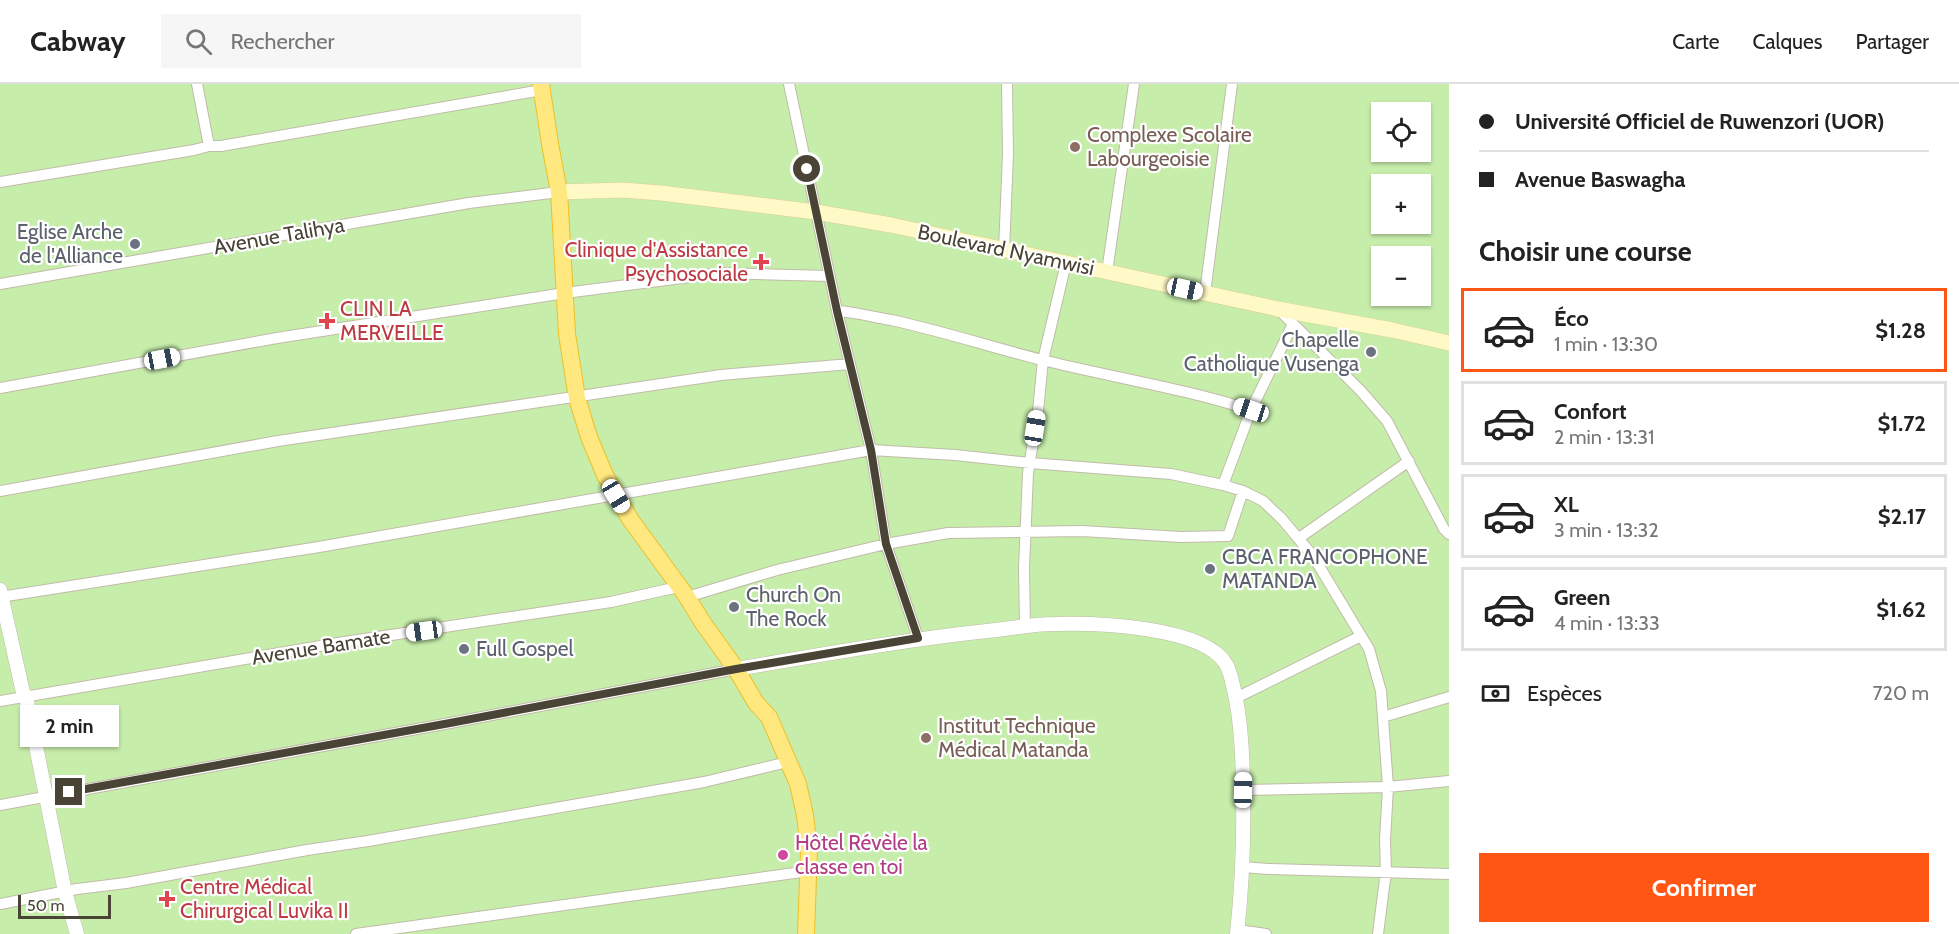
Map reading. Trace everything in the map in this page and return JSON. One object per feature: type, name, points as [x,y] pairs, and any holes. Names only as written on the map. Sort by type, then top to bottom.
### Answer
[{"type":"highway","points":[[542,87],[559,192],[567,334],[577,398],[595,453],[616,496],[642,538],[736,669],[756,703],[769,717],[798,784],[805,815],[809,871],[806,934]]},
{"type":"main road","name":"Boulevard Nyamwisi","points":[[559,192],[641,191],[816,212],[891,225],[1278,309],[1449,343]]},
{"type":"street","points":[[197,84],[209,146]]},
{"type":"street","points":[[789,84],[829,276],[871,450],[886,544],[918,638]]},
{"type":"street","points":[[1004,249],[1008,154],[1007,84]]},
{"type":"street","points":[[1107,272],[1134,84]]},
{"type":"street","points":[[1205,293],[1232,84]]},
{"type":"street","points":[[0,182],[209,146],[221,146],[542,87]]},
{"type":"street","name":"Avenue Talihya","points":[[0,284],[469,203],[559,192]]},
{"type":"street","points":[[1025,627],[1026,531],[1030,463],[1043,360],[1066,263]]},
{"type":"street","points":[[0,388],[277,338],[565,293],[721,273],[829,276]]},
{"type":"street","points":[[1278,309],[1388,421],[1444,529],[1449,534]]},
{"type":"street","points":[[837,311],[852,312],[926,328],[1043,360],[1212,398],[1251,410]]},
{"type":"street","points":[[1223,484],[1251,410],[1293,324]]},
{"type":"street","points":[[0,491],[278,441],[721,375],[850,364]]},
{"type":"street","points":[[76,934],[65,892],[26,696],[24,697],[0,594],[320,547],[871,450],[1171,474],[1223,484],[1263,501],[1313,555],[1369,649],[1381,690],[1388,787],[1386,871],[1378,934]]},
{"type":"street","points":[[1299,538],[1409,461]]},
{"type":"street","name":"Avenue Bamate","points":[[0,701],[338,643],[682,592],[886,544],[948,533],[1082,531],[1181,537],[1228,536],[1244,491]]},
{"type":"street","points":[[0,805],[736,669],[918,638],[1053,624],[1091,624],[1136,628],[1174,634],[1194,640],[1215,651],[1226,664],[1232,678],[1243,759],[1243,867],[1238,932],[1266,934]]},
{"type":"street","points":[[1236,698],[1361,636]]},
{"type":"street","points":[[1383,717],[1449,697]]},
{"type":"street","points":[[0,904],[704,782],[788,762]]},
{"type":"street","points":[[1243,790],[1388,787],[1449,781]]},
{"type":"street","points":[[1243,867],[1449,874]]},
{"type":"street","points":[[356,934],[809,871]]},
{"type":"green space","points":[[0,84],[1449,84],[1449,934],[0,934]]},
{"type":"place","name":"Complexe Scolaire Labourgeoisie","points":[[1075,147]]},
{"type":"place","name":"Eglise Arche de l'Alliance","points":[[135,244]]},
{"type":"place","name":"Clinique d'Assistance Psychosociale","points":[[761,262]]},
{"type":"place","name":"CLIN LA MERVEILLE","points":[[327,321]]},
{"type":"place","name":"Chapelle Catholique Vusenga","points":[[1371,352]]},
{"type":"place","name":"CBCA FRANCOPHONE MATANDA","points":[[1210,569]]},
{"type":"place","name":"Church On The Rock","points":[[734,607]]},
{"type":"place","name":"Full Gospel","points":[[464,649]]},
{"type":"place","name":"Institut Technique Médical Matanda","points":[[926,738]]},
{"type":"place","name":"Hôtel Révèle la classe en toi","points":[[783,855]]},
{"type":"place","name":"Centre Médical Chirurgical Luvika II","points":[[167,899]]},
{"type":"route","points":[[69,792],[736,669],[918,638],[886,544],[871,450],[829,276],[807,169]]}]
